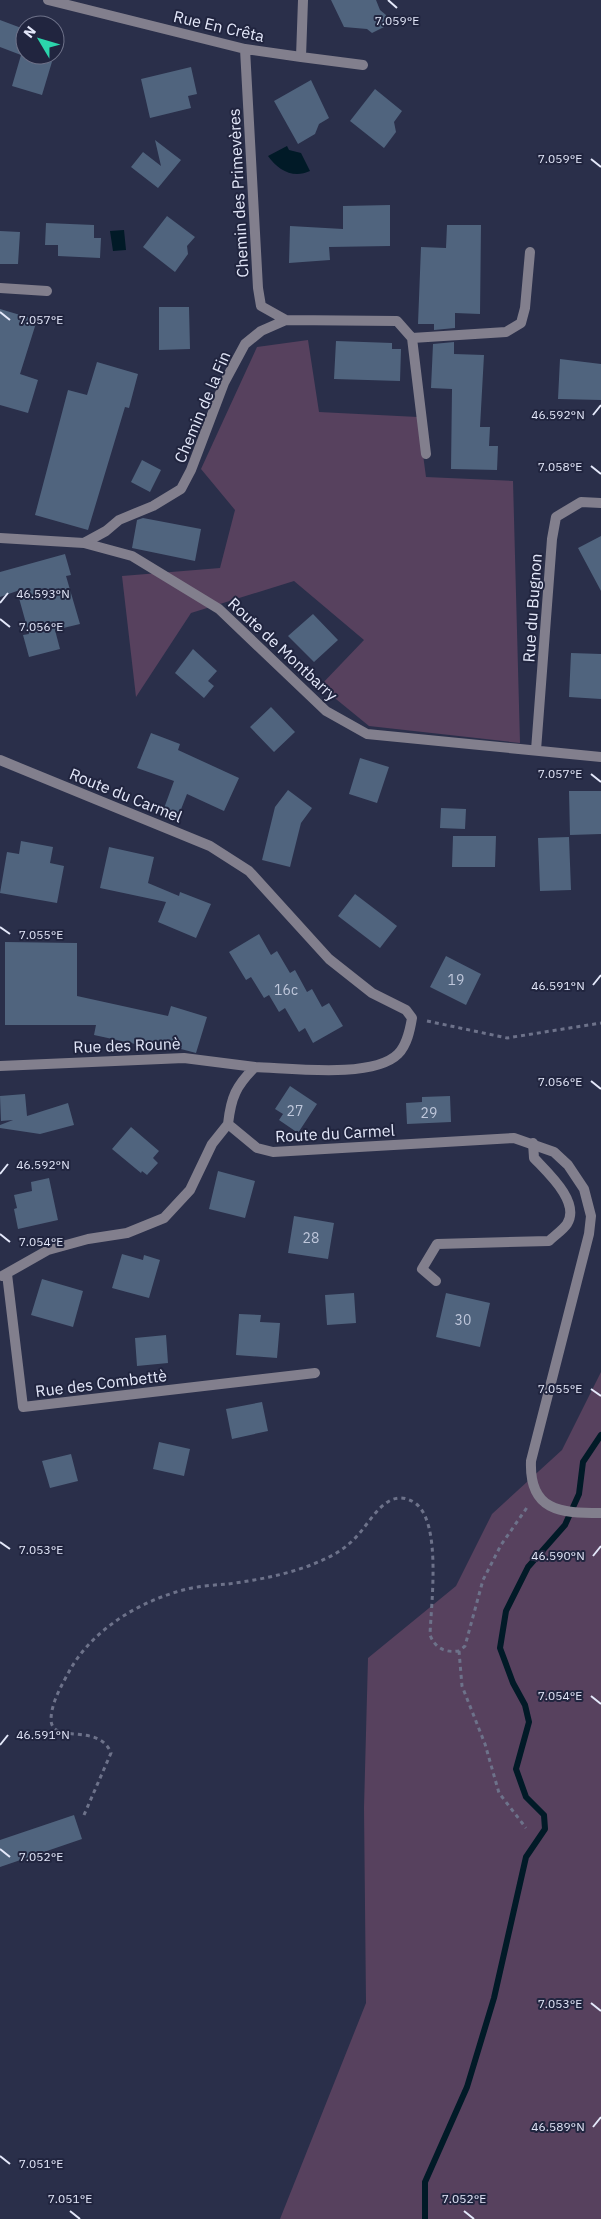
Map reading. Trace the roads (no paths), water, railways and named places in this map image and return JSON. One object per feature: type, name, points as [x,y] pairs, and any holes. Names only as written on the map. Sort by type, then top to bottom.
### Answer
[{"type":"street","name":"Rue En Crêta","points":[[48,0],[76,4],[245,49],[301,57]]},
{"type":"street","points":[[303,0],[301,57],[364,65]]},
{"type":"street","name":"Chemin des Primevères","points":[[245,49],[258,288],[262,306],[286,320]]},
{"type":"street","points":[[426,454],[412,338],[506,332],[520,323],[525,308],[530,252]]},
{"type":"street","points":[[0,288],[47,291]]},
{"type":"street","name":"Chemin de la Fin","points":[[84,543],[106,531],[119,520],[153,506],[181,489],[191,470],[224,383],[246,344],[261,330],[286,320],[396,321],[412,338]]},
{"type":"street","name":"Rue du Bugnon","points":[[536,750],[552,539],[556,517],[581,502],[601,503]]},
{"type":"street","name":"Route de Montbarry","points":[[0,538],[84,543],[132,556],[219,609],[326,711],[367,734],[601,757]]},
{"type":"street","name":"Route du Carmel","points":[[0,760],[210,846],[249,871],[329,959],[372,993],[406,1010],[412,1018],[408,1035],[399,1053],[381,1066],[356,1070],[255,1067]]},
{"type":"street","name":"Rue des Rounè","points":[[0,1066],[184,1058],[255,1067]]},
{"type":"street","points":[[3,1276],[48,1250],[88,1239],[127,1233],[164,1218],[190,1190],[212,1144],[228,1124],[231,1103],[238,1083],[255,1067]]},
{"type":"street","name":"Route du Carmel","points":[[228,1124],[257,1148],[272,1152],[514,1138],[533,1143],[554,1152],[568,1165],[584,1189],[591,1216],[589,1234],[531,1461],[530,1475],[538,1493],[547,1506],[557,1511],[597,1513]]},
{"type":"street","points":[[436,1281],[422,1269],[437,1244],[549,1240],[568,1224],[570,1207],[562,1188],[534,1158],[533,1143]]},
{"type":"street","name":"Rue des Combettè","points":[[3,1276],[23,1408],[315,1373]]},
{"type":"water","points":[[287,146],[289,150],[301,153],[310,171],[298,174],[286,172],[268,156]]},
{"type":"water","points":[[124,230],[126,250],[113,251],[110,231]]},
{"type":"waterway","points":[[425,2219],[425,2182],[467,2087],[494,1998],[526,1857],[545,1829],[544,1815],[526,1797],[516,1769],[529,1722],[525,1705],[513,1683],[500,1648],[506,1611],[528,1567],[565,1525],[579,1494],[583,1462],[601,1435]]}]
